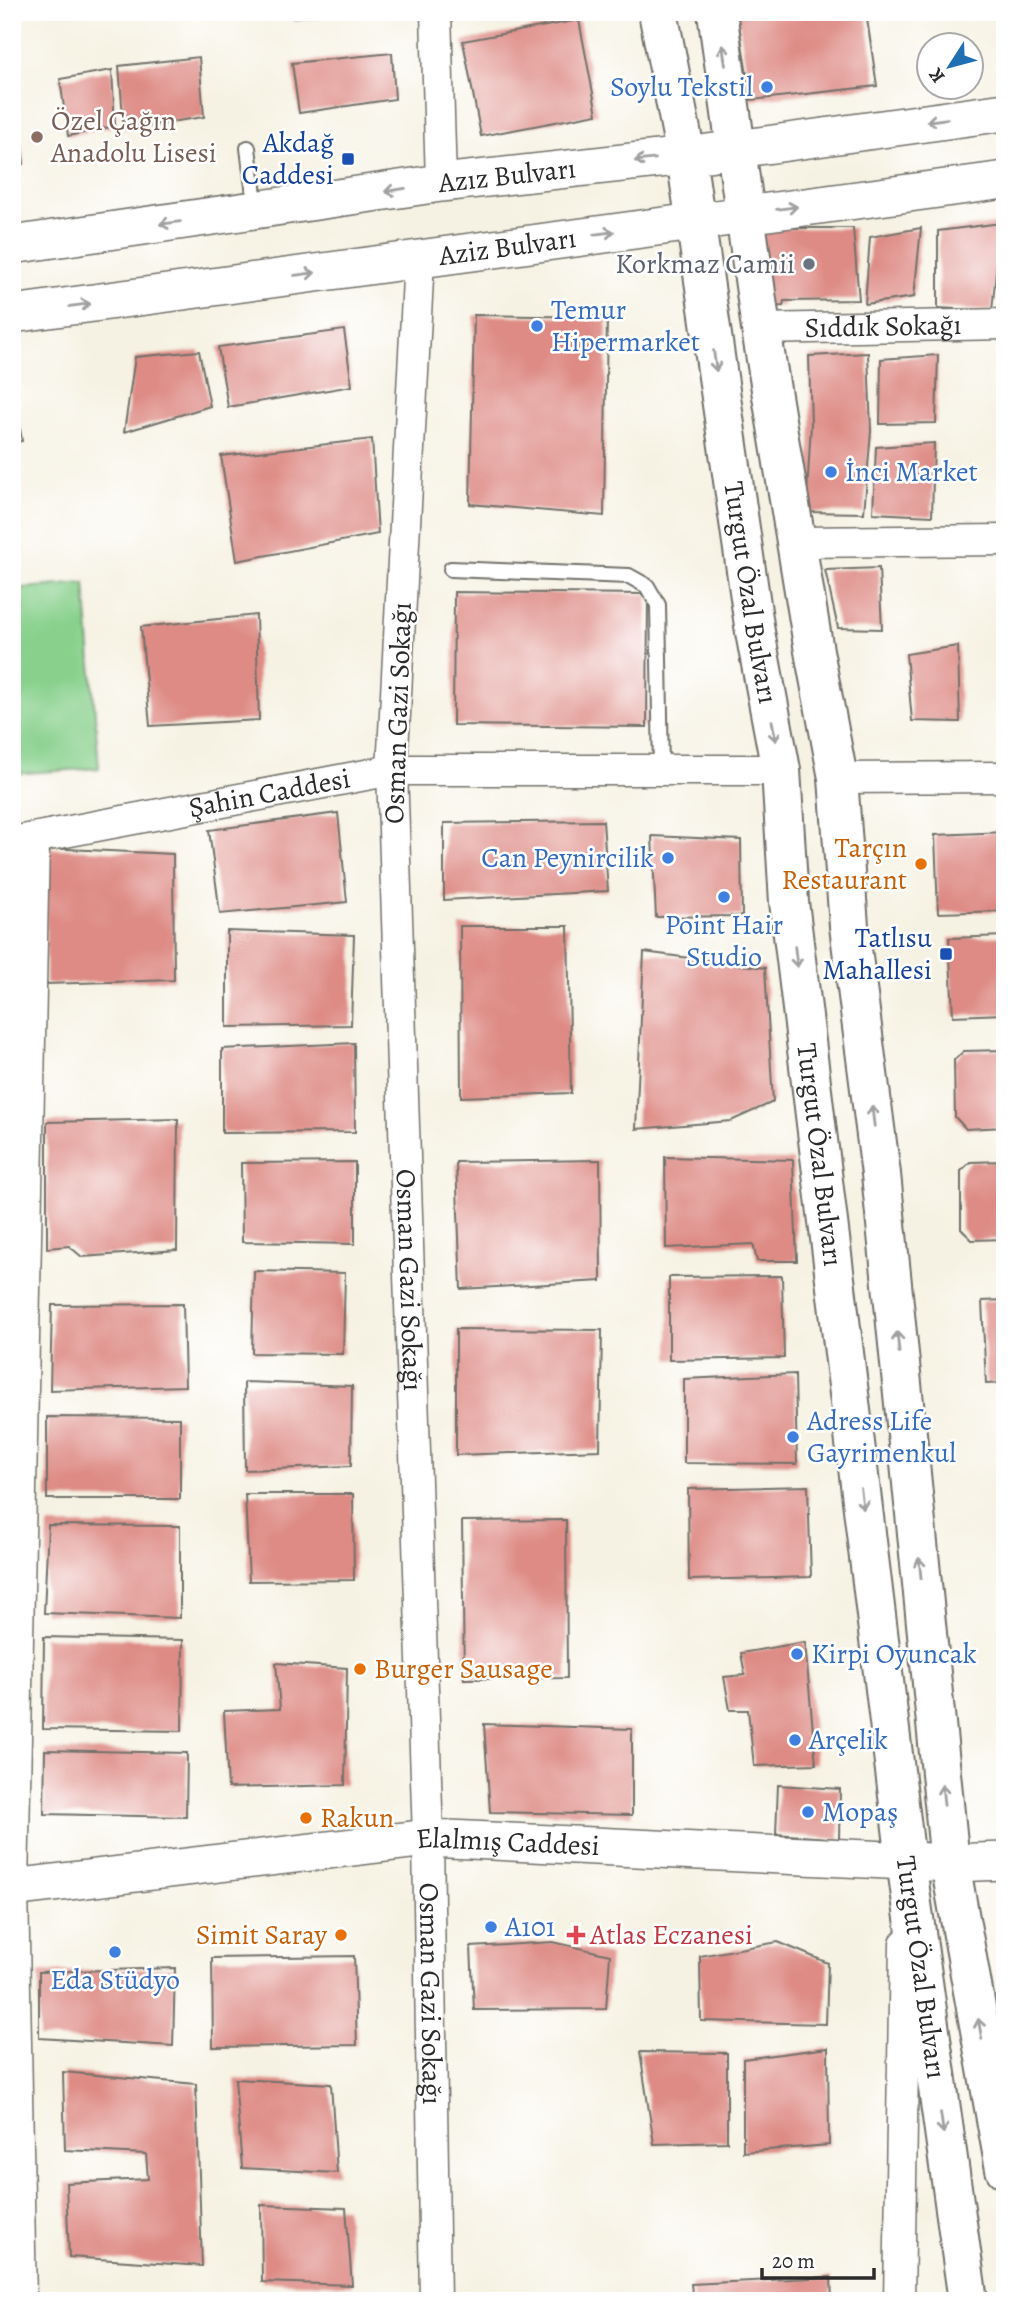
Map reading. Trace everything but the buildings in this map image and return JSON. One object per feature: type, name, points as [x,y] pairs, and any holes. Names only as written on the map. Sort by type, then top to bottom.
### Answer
[{"type":"main road","name":"Turgut Özal Bulvarı","points":[[658,12],[686,156],[755,632],[781,770],[791,916],[906,1861],[968,2301]]},
{"type":"main road","name":"Turgut Özal Bulvarı","points":[[718,12],[761,329],[838,778],[849,926],[881,1174],[950,1863],[1005,2169]]},
{"type":"street","points":[[436,12],[442,183]]},
{"type":"street","name":"Azız Bulvarı","points":[[12,245],[442,183],[686,156],[737,146],[1005,111]]},
{"type":"street","name":"Aziz Bulvarı","points":[[12,314],[1005,180]]},
{"type":"street","name":"Osman Gazi Sokağı","points":[[419,259],[391,769],[428,1838],[435,2301]]},
{"type":"street","name":"Sıddık Sokağı","points":[[761,329],[1005,324]]},
{"type":"street","points":[[796,542],[1005,540]]},
{"type":"street","name":"Şahin Caddesi","points":[[23,840],[391,769],[781,770]]},
{"type":"street","points":[[838,778],[1005,777]]},
{"type":"street","points":[[22,2301],[12,1888],[23,840]]},
{"type":"street","name":"Elalmış Caddesi","points":[[12,1888],[428,1838],[950,1863],[1005,1861]]},
{"type":"street","points":[[898,2301],[906,1861]]},
{"type":"lane","points":[[248,148],[256,211]]},
{"type":"lane","points":[[451,569],[629,576],[647,586],[658,605],[662,770]]},
{"type":"green space","points":[[85,583],[99,768],[12,774],[12,589]]},
{"type":"water","points":[[294,12],[349,12],[295,20]]},
{"type":"place","name":"Soylu Tekstil","points":[[767,87]]},
{"type":"place","name":"Özel Çağın Anadolu Lisesi","points":[[37,137]]},
{"type":"place","name":"Akdağ Caddesi","points":[[348,159]]},
{"type":"place","name":"Korkmaz Camii","points":[[809,264]]},
{"type":"place","name":"Temur Hipermarket","points":[[537,326]]},
{"type":"place","name":"İnci Market","points":[[831,472]]},
{"type":"place","name":"Can Peynircilik","points":[[668,858]]},
{"type":"place","name":"Tarçın Restaurant","points":[[921,864]]},
{"type":"place","name":"Point Hair Studio","points":[[724,897]]},
{"type":"place","name":"Tatlısu Mahallesi","points":[[946,954]]},
{"type":"place","name":"Adress Life Gayrimenkul","points":[[793,1437]]},
{"type":"place","name":"Kirpi Oyuncak","points":[[797,1654]]},
{"type":"place","name":"Burger Sausage","points":[[360,1669]]},
{"type":"place","name":"Arçelik","points":[[795,1740]]},
{"type":"place","name":"Mopaş","points":[[808,1812]]},
{"type":"place","name":"Rakun","points":[[306,1818]]},
{"type":"place","name":"A101","points":[[491,1927]]},
{"type":"place","name":"Simit Saray","points":[[341,1935]]},
{"type":"place","name":"Atlas Eczanesi","points":[[576,1935]]},
{"type":"place","name":"Eda Stüdyo","points":[[115,1952]]}]
